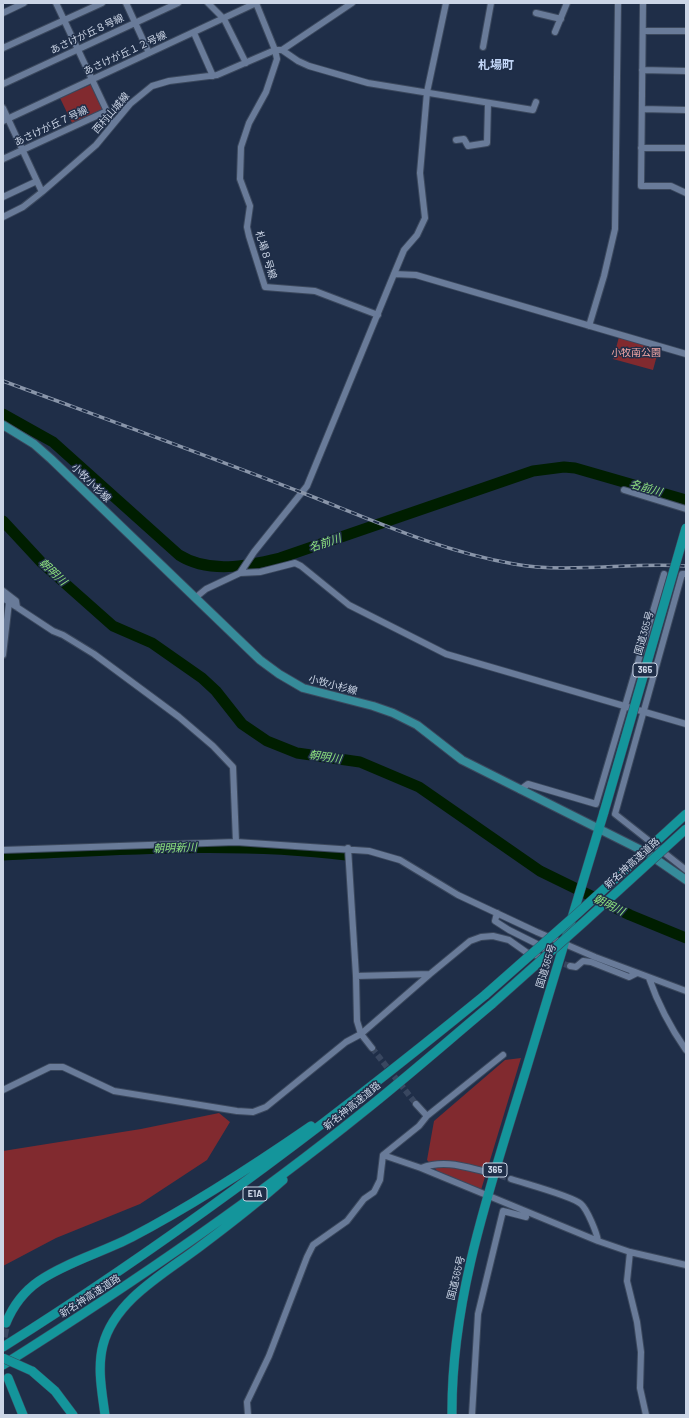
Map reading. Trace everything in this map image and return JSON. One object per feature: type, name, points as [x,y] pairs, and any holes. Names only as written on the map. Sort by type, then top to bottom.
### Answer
[{"type":"highway","name":"国道365号","points":[[452,1415],[452,1384],[459,1310],[487,1196],[596,840],[686,528]]},
{"type":"highway","name":"新名神高速道路","points":[[3,1348],[124,1268],[277,1159],[424,1045],[485,995],[578,913],[686,814]]},
{"type":"highway","name":"新名神高速道路","points":[[3,1365],[133,1281],[290,1168],[363,1112],[492,1004],[686,829]]},
{"type":"highway","points":[[6,1323],[18,1299],[51,1273],[128,1239],[205,1196],[290,1140],[424,1045]]},
{"type":"highway","points":[[105,1415],[101,1379],[101,1357],[108,1332],[122,1311],[144,1289],[255,1204],[363,1112]]},
{"type":"highway","points":[[3,1358],[32,1371],[55,1391],[73,1415]]},
{"type":"highway","points":[[8,1378],[23,1415]]},
{"type":"main road","name":"小牧小杉線","points":[[3,426],[34,444],[52,459],[260,660],[278,674],[304,688],[373,706],[393,713],[417,726],[462,760],[647,853],[686,880]]},
{"type":"street","points":[[3,13],[24,3]]},
{"type":"street","points":[[56,3],[113,124]]},
{"type":"street","points":[[3,48],[102,3]]},
{"type":"street","points":[[126,3],[149,53]]},
{"type":"street","name":"あさけが丘８号線","points":[[3,84],[178,3]]},
{"type":"street","points":[[208,3],[224,19],[246,63]]},
{"type":"street","points":[[256,3],[278,50],[309,66],[368,83],[488,103],[533,110],[536,102]]},
{"type":"street","name":"あさけが丘１２号線","points":[[5,119],[194,33],[256,3]]},
{"type":"street","name":"西村山城線","points":[[3,217],[24,207],[96,145],[130,104],[152,86],[168,81],[213,76],[278,50],[352,3]]},
{"type":"street","points":[[241,572],[254,552],[308,486],[404,250],[417,235],[426,218],[420,173],[427,92],[446,3]]},
{"type":"street","points":[[483,47],[491,3]]},
{"type":"street","points":[[555,32],[568,3]]},
{"type":"street","points":[[589,326],[604,276],[615,229],[618,3]]},
{"type":"street","points":[[643,3],[640,186],[671,186],[686,193]]},
{"type":"street","points":[[536,13],[561,19]]},
{"type":"street","points":[[643,31],[686,31]]},
{"type":"street","points":[[194,33],[213,76]]},
{"type":"street","name":"札場８号線","points":[[278,50],[277,59],[270,82],[250,123],[241,147],[240,164],[240,179],[250,206],[247,227],[248,236],[265,287],[315,291],[378,315]]},
{"type":"street","points":[[642,70],[686,71]]},
{"type":"street","points":[[456,140],[464,139],[468,146],[487,143],[488,103]]},
{"type":"street","points":[[3,108],[5,119],[23,150],[42,192]]},
{"type":"street","points":[[642,109],[686,110]]},
{"type":"street","name":"あさけが丘７号線","points":[[3,159],[107,111]]},
{"type":"street","points":[[641,148],[686,148]]},
{"type":"street","points":[[3,197],[37,181]]},
{"type":"street","points":[[394,274],[416,275],[686,354]]},
{"type":"street","points":[[624,490],[686,509]]},
{"type":"street","points":[[195,598],[206,589],[241,572],[260,572],[295,563],[301,566],[349,605],[446,654],[686,724]]},
{"type":"street","points":[[520,790],[528,784],[596,804],[664,574]]},
{"type":"street","points":[[686,574],[682,574],[615,814],[686,870]]},
{"type":"street","points":[[3,591],[16,601],[16,607]]},
{"type":"street","points":[[3,598],[53,631],[63,635],[94,654],[179,717],[213,746],[233,767],[236,842]]},
{"type":"street","points":[[3,655],[9,602]]},
{"type":"street","points":[[3,850],[236,842],[348,848],[376,853],[400,860],[458,895],[565,944],[686,992]]},
{"type":"street","points":[[348,848],[356,976],[357,1021],[360,1034],[372,1048]]},
{"type":"street","points":[[3,1090],[57,1065],[63,1066],[114,1091],[236,1111],[252,1112],[266,1107],[346,1042],[360,1034],[470,941],[481,937],[493,936],[509,940],[526,952],[547,959],[545,948],[508,930],[495,921],[497,913]]},
{"type":"street","points":[[570,966],[576,968],[583,961],[591,962],[629,977],[636,973]]},
{"type":"street","points":[[356,976],[430,974]]},
{"type":"street","points":[[649,978],[656,998],[669,1024],[686,1050]]},
{"type":"street","points":[[248,1415],[248,1402],[269,1356],[307,1256],[313,1245],[347,1221],[364,1199],[374,1192],[380,1180],[383,1155],[419,1126],[427,1116],[503,1055]]},
{"type":"street","points":[[416,1104],[427,1116]]},
{"type":"street","points":[[383,1155],[421,1168],[598,1241],[630,1252],[686,1265]]},
{"type":"street","points":[[421,1168],[433,1164],[447,1163],[483,1171]]},
{"type":"street","points":[[511,1179],[566,1197],[582,1204],[597,1233],[598,1241]]},
{"type":"street","points":[[472,1415],[478,1314],[503,1211],[526,1217]]},
{"type":"street","points":[[630,1252],[628,1281],[638,1322],[641,1352],[640,1388],[646,1415]]},
{"type":"green space","points":[[92,85],[103,109],[102,112],[73,125],[60,98]]},
{"type":"green space","name":"小牧南公園","points":[[619,337],[659,348],[653,370],[613,359]]},
{"type":"green space","points":[[521,1058],[481,1190],[441,1175],[427,1160],[434,1121],[505,1060]]},
{"type":"green space","points":[[219,1113],[230,1122],[207,1160],[140,1204],[56,1238],[3,1266],[3,1151],[141,1129]]},
{"type":"waterway","name":"名前川","points":[[3,414],[53,442],[179,555],[203,565],[228,567],[241,566],[280,558],[533,471],[564,467],[575,468],[686,500]]},
{"type":"waterway","name":"朝明川","points":[[3,521],[42,563],[113,626],[152,643],[202,678],[216,691],[242,724],[267,741],[297,753],[360,762],[419,787],[540,871],[630,915],[686,938]]},
{"type":"waterway","name":"朝明新川","points":[[3,855],[174,848],[260,848],[346,855]]},
{"type":"tunnel","points":[[547,959],[570,966]]},
{"type":"tunnel","points":[[372,1048],[416,1104]]},
{"type":"tunnel","points":[[483,1171],[511,1179]]},
{"type":"tunnel","points":[[3,1337],[6,1323]]},
{"type":"railway","points":[[3,381],[228,464],[407,534],[460,551],[514,564],[535,567],[578,568],[643,565],[686,566]]},
{"type":"district","name":"札場町","points":[[496,65]]}]
